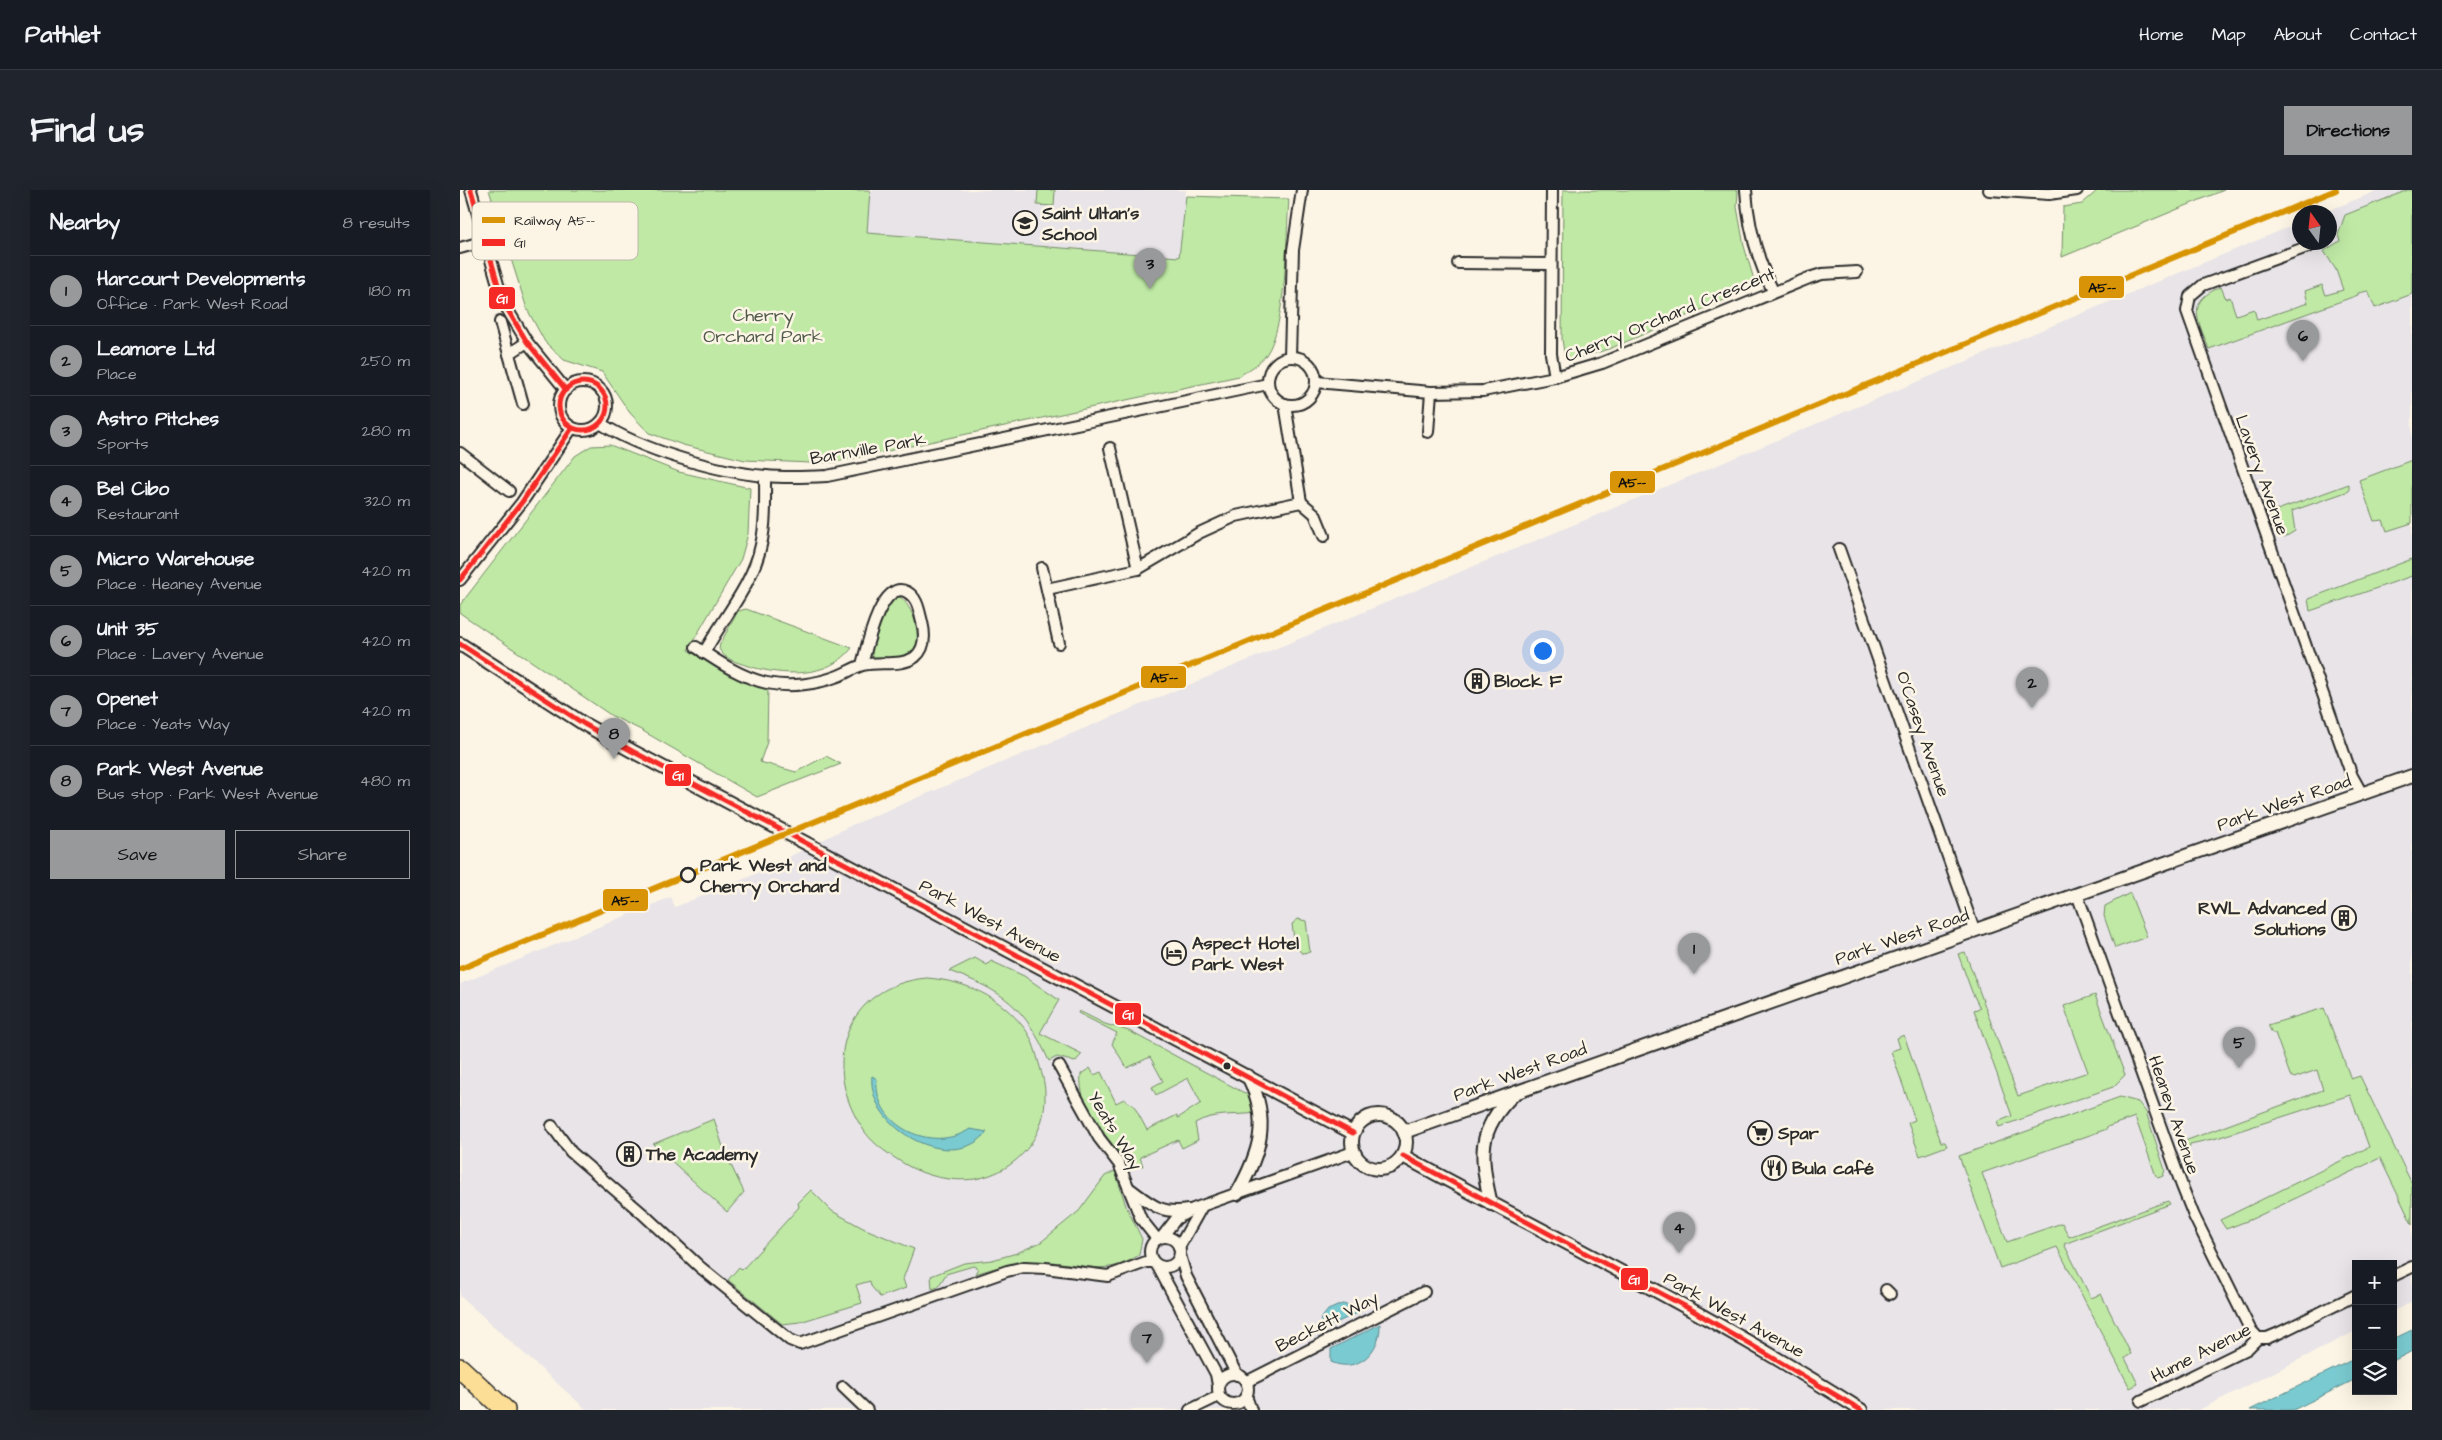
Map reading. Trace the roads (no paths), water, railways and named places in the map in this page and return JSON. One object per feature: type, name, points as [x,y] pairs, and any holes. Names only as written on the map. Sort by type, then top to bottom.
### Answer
[{"type":"highway","points":[[460,1368],[505,1410]]},
{"type":"street","points":[[1290,356],[1292,258],[1302,190]]},
{"type":"street","points":[[1552,190],[1551,354],[1555,377]]},
{"type":"street","points":[[1746,190],[1753,240],[1773,291]]},
{"type":"street","points":[[1989,190],[2048,194],[2077,190]]},
{"type":"street","points":[[460,248],[472,244]]},
{"type":"street","name":"Lavery Avenue","points":[[2299,250],[2203,285],[2190,296],[2186,308],[2352,776],[2362,794]]},
{"type":"street","points":[[491,260],[503,302],[527,342],[566,390]]},
{"type":"street","points":[[1458,263],[1551,264]]},
{"type":"street","name":"Cherry Orchard Crescent","points":[[1316,382],[1431,392],[1483,391],[1555,377],[1602,363],[1773,291],[1822,274],[1858,272]]},
{"type":"street","points":[[500,322],[523,404]]},
{"type":"street","points":[[509,354],[527,342]]},
{"type":"street","points":[[1290,356],[1298,357],[1311,366],[1316,382],[1314,389],[1306,400],[1293,405],[1286,404],[1273,397],[1268,384],[1268,376],[1276,362],[1290,356]]},
{"type":"street","points":[[581,383],[597,387],[606,400],[607,408],[600,423],[587,430],[572,428],[562,417],[559,410],[562,396],[566,390],[581,383]]},
{"type":"street","name":"Barnville Park","points":[[600,423],[644,444],[694,464],[765,476],[827,476],[1268,384]]},
{"type":"street","points":[[1428,432],[1431,392]]},
{"type":"street","points":[[1286,404],[1301,502],[1315,514],[1324,536]]},
{"type":"street","points":[[460,580],[522,502],[572,428]]},
{"type":"street","points":[[1110,448],[1138,570]]},
{"type":"street","points":[[460,454],[509,491]]},
{"type":"street","points":[[765,476],[763,531],[752,574],[700,650],[759,680],[789,685],[833,678],[862,665],[897,662],[914,658],[923,647],[924,633],[919,608],[909,593],[903,590],[897,591],[886,597],[868,641],[862,665]]},
{"type":"street","points":[[1047,589],[1138,570],[1199,533],[1236,516],[1301,502]]},
{"type":"street","name":"O'Casey Avenue","points":[[1839,549],[1974,930]]},
{"type":"street","points":[[1042,568],[1059,643]]},
{"type":"street","name":"Park West Avenue","points":[[460,644],[584,724],[1353,1133]]},
{"type":"street","name":"Park West Road","points":[[1404,1132],[2412,776]]},
{"type":"street","name":"Heaney Avenue","points":[[2077,894],[2194,1216],[2250,1329],[2258,1338]]},
{"type":"street","name":"Yeats Way","points":[[1059,1066],[1099,1138],[1119,1164],[1141,1219],[1159,1238]]},
{"type":"street","points":[[1236,1194],[1257,1152],[1261,1131],[1262,1116],[1258,1096],[1248,1076]]},
{"type":"street","points":[[1491,1204],[1483,1164],[1485,1139],[1490,1123],[1516,1092]]},
{"type":"street","points":[[1373,1115],[1392,1118],[1404,1132],[1406,1148],[1403,1156],[1397,1163],[1381,1170],[1364,1166],[1353,1152],[1353,1133],[1357,1125],[1373,1115]]},
{"type":"street","points":[[552,1126],[570,1152],[643,1214],[700,1267],[790,1340],[800,1344],[1006,1271],[1024,1267],[1108,1276],[1146,1262],[1170,1266],[1179,1251],[1197,1208]]},
{"type":"street","points":[[1233,1410],[1222,1399],[1216,1374],[1155,1263],[1150,1250],[1176,1219],[1197,1208],[1353,1152]]},
{"type":"street","name":"Park West Avenue","points":[[1403,1156],[1678,1304],[1817,1382],[1861,1410]]},
{"type":"street","points":[[1129,1188],[1166,1212],[1197,1208]]},
{"type":"street","points":[[1159,1238],[1170,1238],[1179,1251],[1186,1276],[1236,1375],[1246,1382],[1246,1396],[1251,1410]]},
{"type":"street","points":[[2397,1274],[2412,1267]]},
{"type":"street","name":"Beckett Way","points":[[1246,1382],[1424,1292]]},
{"type":"street","name":"Hume Avenue","points":[[2141,1401],[2247,1349],[2258,1338],[2267,1338],[2279,1333],[2352,1297]]},
{"type":"street","points":[[1218,1385],[1228,1375],[1236,1375]]},
{"type":"street","points":[[843,1387],[867,1410]]},
{"type":"street","points":[[1190,1410],[1222,1399],[1234,1404],[1246,1396]]},
{"type":"water","points":[[872,1076],[877,1079],[878,1096],[884,1110],[895,1122],[908,1131],[923,1137],[939,1138],[955,1136],[970,1129],[987,1132],[972,1144],[954,1149],[934,1147],[915,1140],[897,1128],[883,1113],[874,1095]]},
{"type":"water","points":[[1342,1304],[1356,1306],[1362,1311],[1327,1327],[1320,1320],[1328,1310]]},
{"type":"water","points":[[1380,1324],[1377,1343],[1366,1358],[1350,1365],[1331,1362],[1331,1349]]},
{"type":"water","points":[[2412,1330],[2412,1351],[2397,1359],[2397,1350],[2397,1337]]},
{"type":"water","points":[[2352,1360],[2352,1381],[2293,1410],[2250,1410]]},
{"type":"rail line","name":"A5--","points":[[460,969],[2336,190]]},
{"type":"place","name":"Saint Ultan’s School","points":[[1025,223]]},
{"type":"place","name":"Astro Pitches","points":[[1150,289]]},
{"type":"place","name":"Unit 35","points":[[2303,361]]},
{"type":"place","name":"Block F","points":[[1477,681]]},
{"type":"place","name":"Leamore Ltd","points":[[2032,708]]},
{"type":"place","name":"Park West Avenue","points":[[614,759]]},
{"type":"place","name":"Park West and Cherry Orchard","points":[[688,875]]},
{"type":"place","name":"RWL Advanced Solutions","points":[[2344,918]]},
{"type":"place","name":"Aspect Hotel Park West","points":[[1174,953]]},
{"type":"place","name":"Harcourt Developments","points":[[1694,974]]},
{"type":"place","name":"Micro Warehouse","points":[[2239,1068]]},
{"type":"place","name":"Spar","points":[[1760,1133]]},
{"type":"place","name":"The Academy","points":[[629,1154]]},
{"type":"place","name":"Bula café","points":[[1774,1168]]},
{"type":"place","name":"Bel Cibo","points":[[1679,1253]]},
{"type":"place","name":"Openet","points":[[1147,1363]]},
{"type":"park label","name":"Cherry Orchard Park","points":[[763,325]]}]
